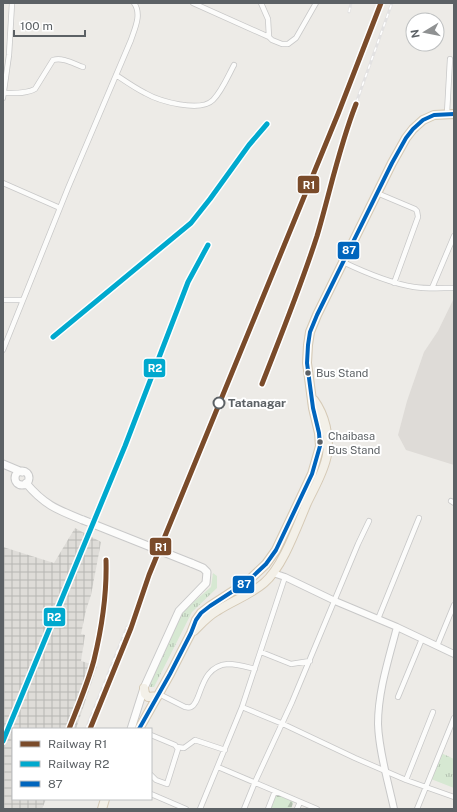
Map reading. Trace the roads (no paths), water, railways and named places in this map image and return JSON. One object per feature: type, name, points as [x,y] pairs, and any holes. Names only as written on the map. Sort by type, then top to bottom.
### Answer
[{"type":"main road","points":[[140,728],[201,613],[251,578],[266,564],[276,550],[312,474],[320,446],[307,363],[310,332],[392,163],[413,129],[423,120],[434,115],[450,114]]},
{"type":"main road","points":[[191,633],[209,616],[254,591],[264,583],[273,573],[282,557],[321,472],[326,456],[328,445],[326,430],[318,405],[312,398]]},
{"type":"main road","points":[[3,464],[28,475],[26,483]]},
{"type":"main road","points":[[3,467],[16,482],[21,485],[26,483]]},
{"type":"main road","points":[[16,482],[15,478],[17,474],[22,472]]},
{"type":"main road","points":[[26,483],[40,499],[52,507],[203,568],[207,572],[206,583],[179,611],[144,688],[131,728]]},
{"type":"main road","points":[[144,688],[145,694],[148,697],[158,695]]},
{"type":"street","points":[[3,98],[9,55],[12,3]]},
{"type":"street","points":[[3,350],[60,208],[131,40],[138,12],[134,3]]},
{"type":"street","points":[[193,3],[282,44],[288,44],[296,38],[316,3]]},
{"type":"street","points":[[261,3],[268,19],[269,37]]},
{"type":"street","points":[[450,59],[450,114]]},
{"type":"street","points":[[4,93],[30,92],[35,89],[54,60],[64,60],[83,67]]},
{"type":"street","points":[[116,75],[146,94],[176,103],[201,106],[206,105],[213,100],[234,65]]},
{"type":"street","points":[[3,183],[60,208]]},
{"type":"street","points":[[377,193],[415,209],[418,214],[394,283]]},
{"type":"street","points":[[432,288],[454,236]]},
{"type":"street","points":[[344,262],[378,278],[394,283],[414,287],[454,288]]},
{"type":"street","points":[[3,300],[23,300]]},
{"type":"street","points":[[378,619],[419,518]]},
{"type":"street","points":[[244,809],[255,782],[283,724],[369,521]]},
{"type":"street","points":[[273,573],[397,627],[454,654]]},
{"type":"street","points":[[200,809],[242,707],[285,577]]},
{"type":"street","points":[[437,646],[454,605]]},
{"type":"street","points":[[394,809],[379,737],[378,722],[380,699],[397,627]]},
{"type":"street","points":[[398,697],[422,639]]},
{"type":"street","points":[[261,652],[291,664],[310,661]]},
{"type":"street","points":[[158,695],[185,707],[192,706],[212,670],[227,664],[255,669]]},
{"type":"street","points":[[242,707],[406,780],[454,797]]},
{"type":"street","points":[[406,780],[433,712]]},
{"type":"street","points":[[417,809],[454,718]]},
{"type":"street","points":[[152,735],[177,747],[184,748],[192,741],[198,740],[225,750]]},
{"type":"street","points":[[152,777],[165,784],[168,782],[177,752],[177,747]]},
{"type":"street","points":[[218,767],[317,809]]},
{"type":"street","points":[[268,809],[275,791]]},
{"type":"street","points":[[152,794],[186,809]]},
{"type":"street","points":[[297,809],[300,802]]},
{"type":"railway","points":[[349,12],[351,3]]},
{"type":"railway","points":[[142,595],[178,503],[338,114],[381,3]]},
{"type":"railway","points":[[262,384],[296,297],[328,198],[341,145],[392,3]]},
{"type":"railway","points":[[53,337],[191,223],[249,145],[267,124]]},
{"type":"railway","points":[[3,741],[125,446],[188,282],[208,245]]},
{"type":"railway","points":[[69,728],[89,677],[97,648],[105,598],[106,560]]},
{"type":"railway","points":[[86,728],[127,627]]},
{"type":"rail line","name":"R1","points":[[90,728],[131,628],[149,575],[338,114],[381,3]]},
{"type":"rail line","name":"R1","points":[[262,384],[311,255],[340,153],[356,104]]},
{"type":"rail line","name":"R2","points":[[53,337],[191,223],[249,145],[267,124]]},
{"type":"rail line","name":"R2","points":[[3,741],[125,446],[188,282],[208,245]]},
{"type":"rail line","name":"R1","points":[[69,728],[89,677],[97,648],[105,598],[106,560]]},
{"type":"place","name":"Bus Stand","points":[[308,373]]},
{"type":"place","name":"Tatanagar","points":[[219,403]]},
{"type":"place","name":"Chaibasa Bus Stand","points":[[320,442]]}]
